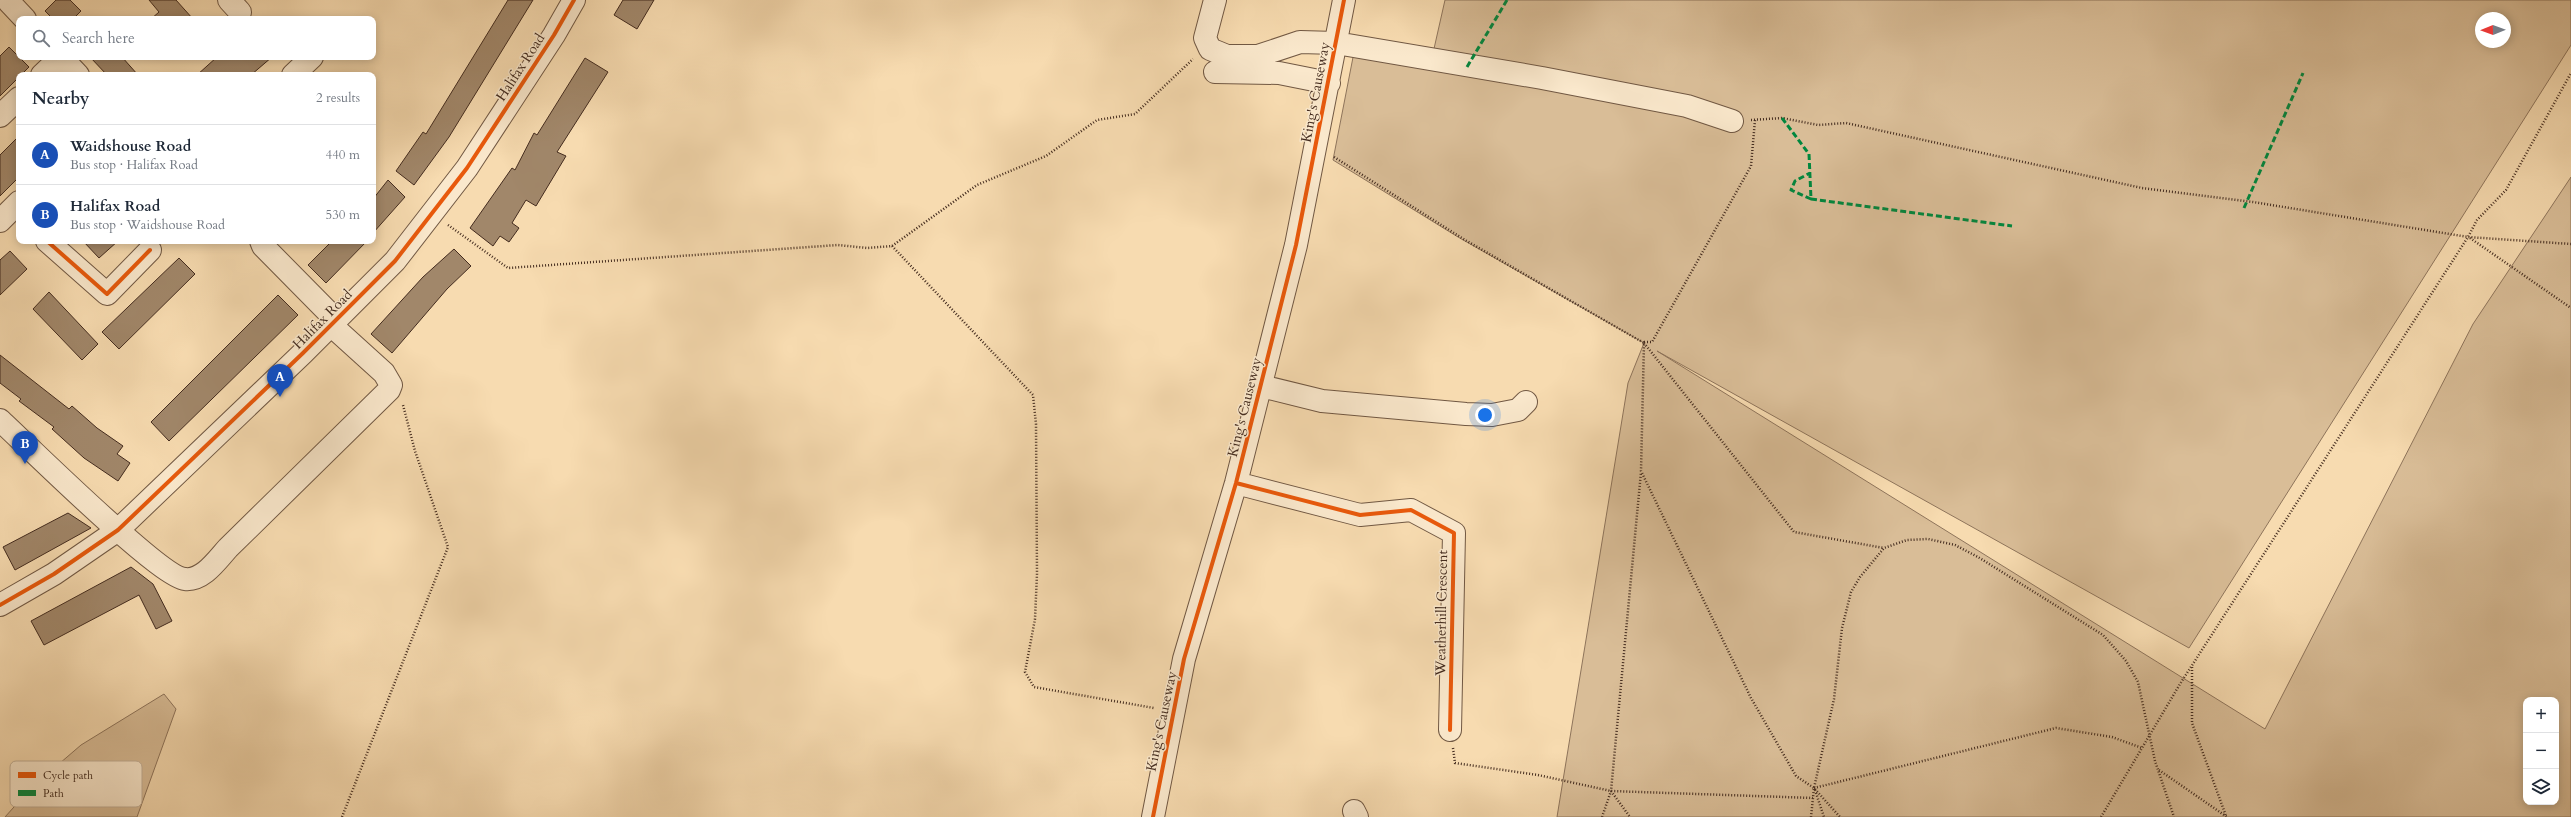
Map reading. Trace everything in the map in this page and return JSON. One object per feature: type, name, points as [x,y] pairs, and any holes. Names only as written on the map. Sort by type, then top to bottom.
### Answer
[{"type":"street","name":"Halifax Road","points":[[0,605],[54,574],[118,530],[334,322],[395,261],[467,168],[554,35],[574,0]]},
{"type":"street","points":[[1215,0],[1205,38],[1210,49],[1227,56],[1258,56],[1300,42],[1336,43],[1542,78],[1688,106],[1732,121]]},
{"type":"street","name":"King's Causeway","points":[[1153,817],[1184,660],[1236,484],[1296,245],[1329,83],[1344,0]]},
{"type":"street","points":[[6,4],[21,16]]},
{"type":"street","points":[[45,72],[58,60]]},
{"type":"street","points":[[64,60],[75,72]]},
{"type":"street","points":[[297,72],[309,60]]},
{"type":"street","points":[[1215,72],[1279,73],[1329,83]]},
{"type":"street","points":[[0,116],[16,101]]},
{"type":"street","points":[[50,244],[107,294],[150,250]]},
{"type":"street","points":[[0,420],[118,530],[170,574],[185,579],[199,576],[211,567],[228,548],[390,390],[391,385],[384,373],[334,322],[263,244]]},
{"type":"street","points":[[1261,386],[1322,400],[1466,414],[1492,415],[1518,410],[1526,402]]},
{"type":"street","name":"Weatherhill Crescent","points":[[1236,484],[1360,515],[1411,510],[1454,533],[1450,730]]},
{"type":"path","points":[[432,213],[508,268],[838,245],[868,248],[892,246],[977,185],[1046,156],[1097,120],[1135,114],[1208,45]]},
{"type":"path","points":[[2101,817],[2192,667],[2468,237],[2477,220],[2506,190],[2571,73]]},
{"type":"path","points":[[1732,121],[1782,118],[1818,125],[1846,123],[2142,188],[2253,202],[2468,237],[2571,244]]},
{"type":"path","points":[[1644,342],[1652,342],[1751,166],[1755,120]]},
{"type":"path","points":[[1316,147],[1465,240],[1644,342],[1794,532],[1884,548],[1907,540],[1928,539],[1955,545],[2103,635],[2126,661],[2138,682],[2158,770],[2174,817]]},
{"type":"path","points":[[2468,237],[2571,308]]},
{"type":"path","points":[[892,246],[1033,394],[1036,424],[1037,574],[1035,619],[1025,672],[1034,687],[1174,711]]},
{"type":"path","points":[[1602,817],[1611,791],[1641,472],[1644,342]]},
{"type":"path","points":[[342,817],[448,547],[415,451],[402,397],[391,385]]},
{"type":"path","points":[[1641,472],[1751,698],[1796,776],[1814,788],[1840,817]]},
{"type":"path","points":[[1811,817],[1814,788],[1834,699],[1842,628],[1851,592],[1860,577],[1884,548]]},
{"type":"path","points":[[2192,667],[2192,723],[2226,816]]},
{"type":"path","points":[[1814,788],[2056,728],[2112,737],[2142,748]]},
{"type":"path","points":[[1450,730],[1455,763],[1538,775],[1611,791],[1813,798]]},
{"type":"path","points":[[2158,770],[2226,816]]},
{"type":"path","points":[[1814,788],[1824,817]]},
{"type":"path","points":[[1611,791],[1630,817]]},
{"type":"shaded area","points":[[1445,0],[2571,0],[2571,45],[2189,648],[1657,351],[2265,729],[2473,324],[2571,177],[2571,817],[1557,817],[1628,383],[1644,343],[1458,237],[1333,160],[1355,47],[1431,62]]},
{"type":"shaded area","points":[[164,694],[176,709],[142,803],[142,761],[62,761],[81,745]]},
{"type":"shaded area","points":[[14,807],[141,807],[137,817],[5,817]]},
{"type":"building","points":[[56,0],[70,0],[81,11],[76,16],[50,16],[45,11]]},
{"type":"building","points":[[149,0],[176,0],[190,16],[154,16],[159,12]]},
{"type":"building","points":[[508,0],[533,0],[449,137],[414,185],[396,171],[423,132],[426,134]]},
{"type":"building","points":[[623,0],[654,0],[637,29],[614,15]]},
{"type":"building","points":[[9,47],[16,54],[16,60],[22,60],[29,67],[24,72],[16,72],[16,80],[0,96],[0,56]]},
{"type":"building","points":[[585,58],[608,72],[557,152],[566,156],[536,206],[526,200],[512,223],[519,228],[509,242],[500,236],[493,246],[470,228],[512,168],[515,170],[534,133],[537,135]]},
{"type":"building","points":[[93,60],[125,60],[135,72],[104,72]]},
{"type":"building","points":[[214,60],[268,60],[254,72],[200,72]]},
{"type":"building","points":[[16,139],[16,180],[0,196],[0,155]]},
{"type":"building","points":[[388,180],[405,197],[376,230],[376,195]]},
{"type":"building","points":[[86,244],[115,244],[99,258]]},
{"type":"building","points":[[329,244],[364,244],[326,283],[308,265]]},
{"type":"building","points":[[454,249],[471,266],[447,289],[392,353],[371,334],[423,277]]},
{"type":"building","points":[[10,251],[27,269],[0,295],[0,260]]},
{"type":"building","points":[[179,258],[195,274],[119,349],[102,332]]},
{"type":"building","points":[[49,292],[98,344],[82,360],[33,309]]},
{"type":"building","points":[[278,295],[298,315],[169,441],[151,422]]},
{"type":"building","points":[[0,355],[69,409],[72,406],[97,428],[123,446],[117,454],[130,463],[118,481],[84,458],[52,429],[54,427],[19,401],[21,399],[0,383]]},
{"type":"building","points":[[68,513],[91,528],[15,570],[3,547]]},
{"type":"building","points":[[131,567],[153,584],[172,621],[156,629],[139,595],[44,645],[31,621]]},
{"type":"marked path","points":[[1467,67],[1507,0]]},
{"type":"marked path","points":[[2244,208],[2303,73]]},
{"type":"marked path","points":[[1782,118],[1809,154],[1811,199],[1791,190],[1795,181],[1810,173]]},
{"type":"marked path","points":[[1811,199],[2012,226]]},
{"type":"cycle path","points":[[0,605],[54,574],[118,530],[303,353],[395,261],[467,168],[554,35],[574,0]]},
{"type":"cycle path","points":[[1153,817],[1184,659],[1236,483],[1296,245],[1344,0]]},
{"type":"cycle path","points":[[50,244],[107,294],[150,250]]},
{"type":"cycle path","points":[[1236,483],[1360,515],[1411,510],[1454,533],[1450,730]]},
{"type":"place","name":"Waidshouse Road","points":[[280,397]]},
{"type":"place","name":"Halifax Road","points":[[25,464]]}]
